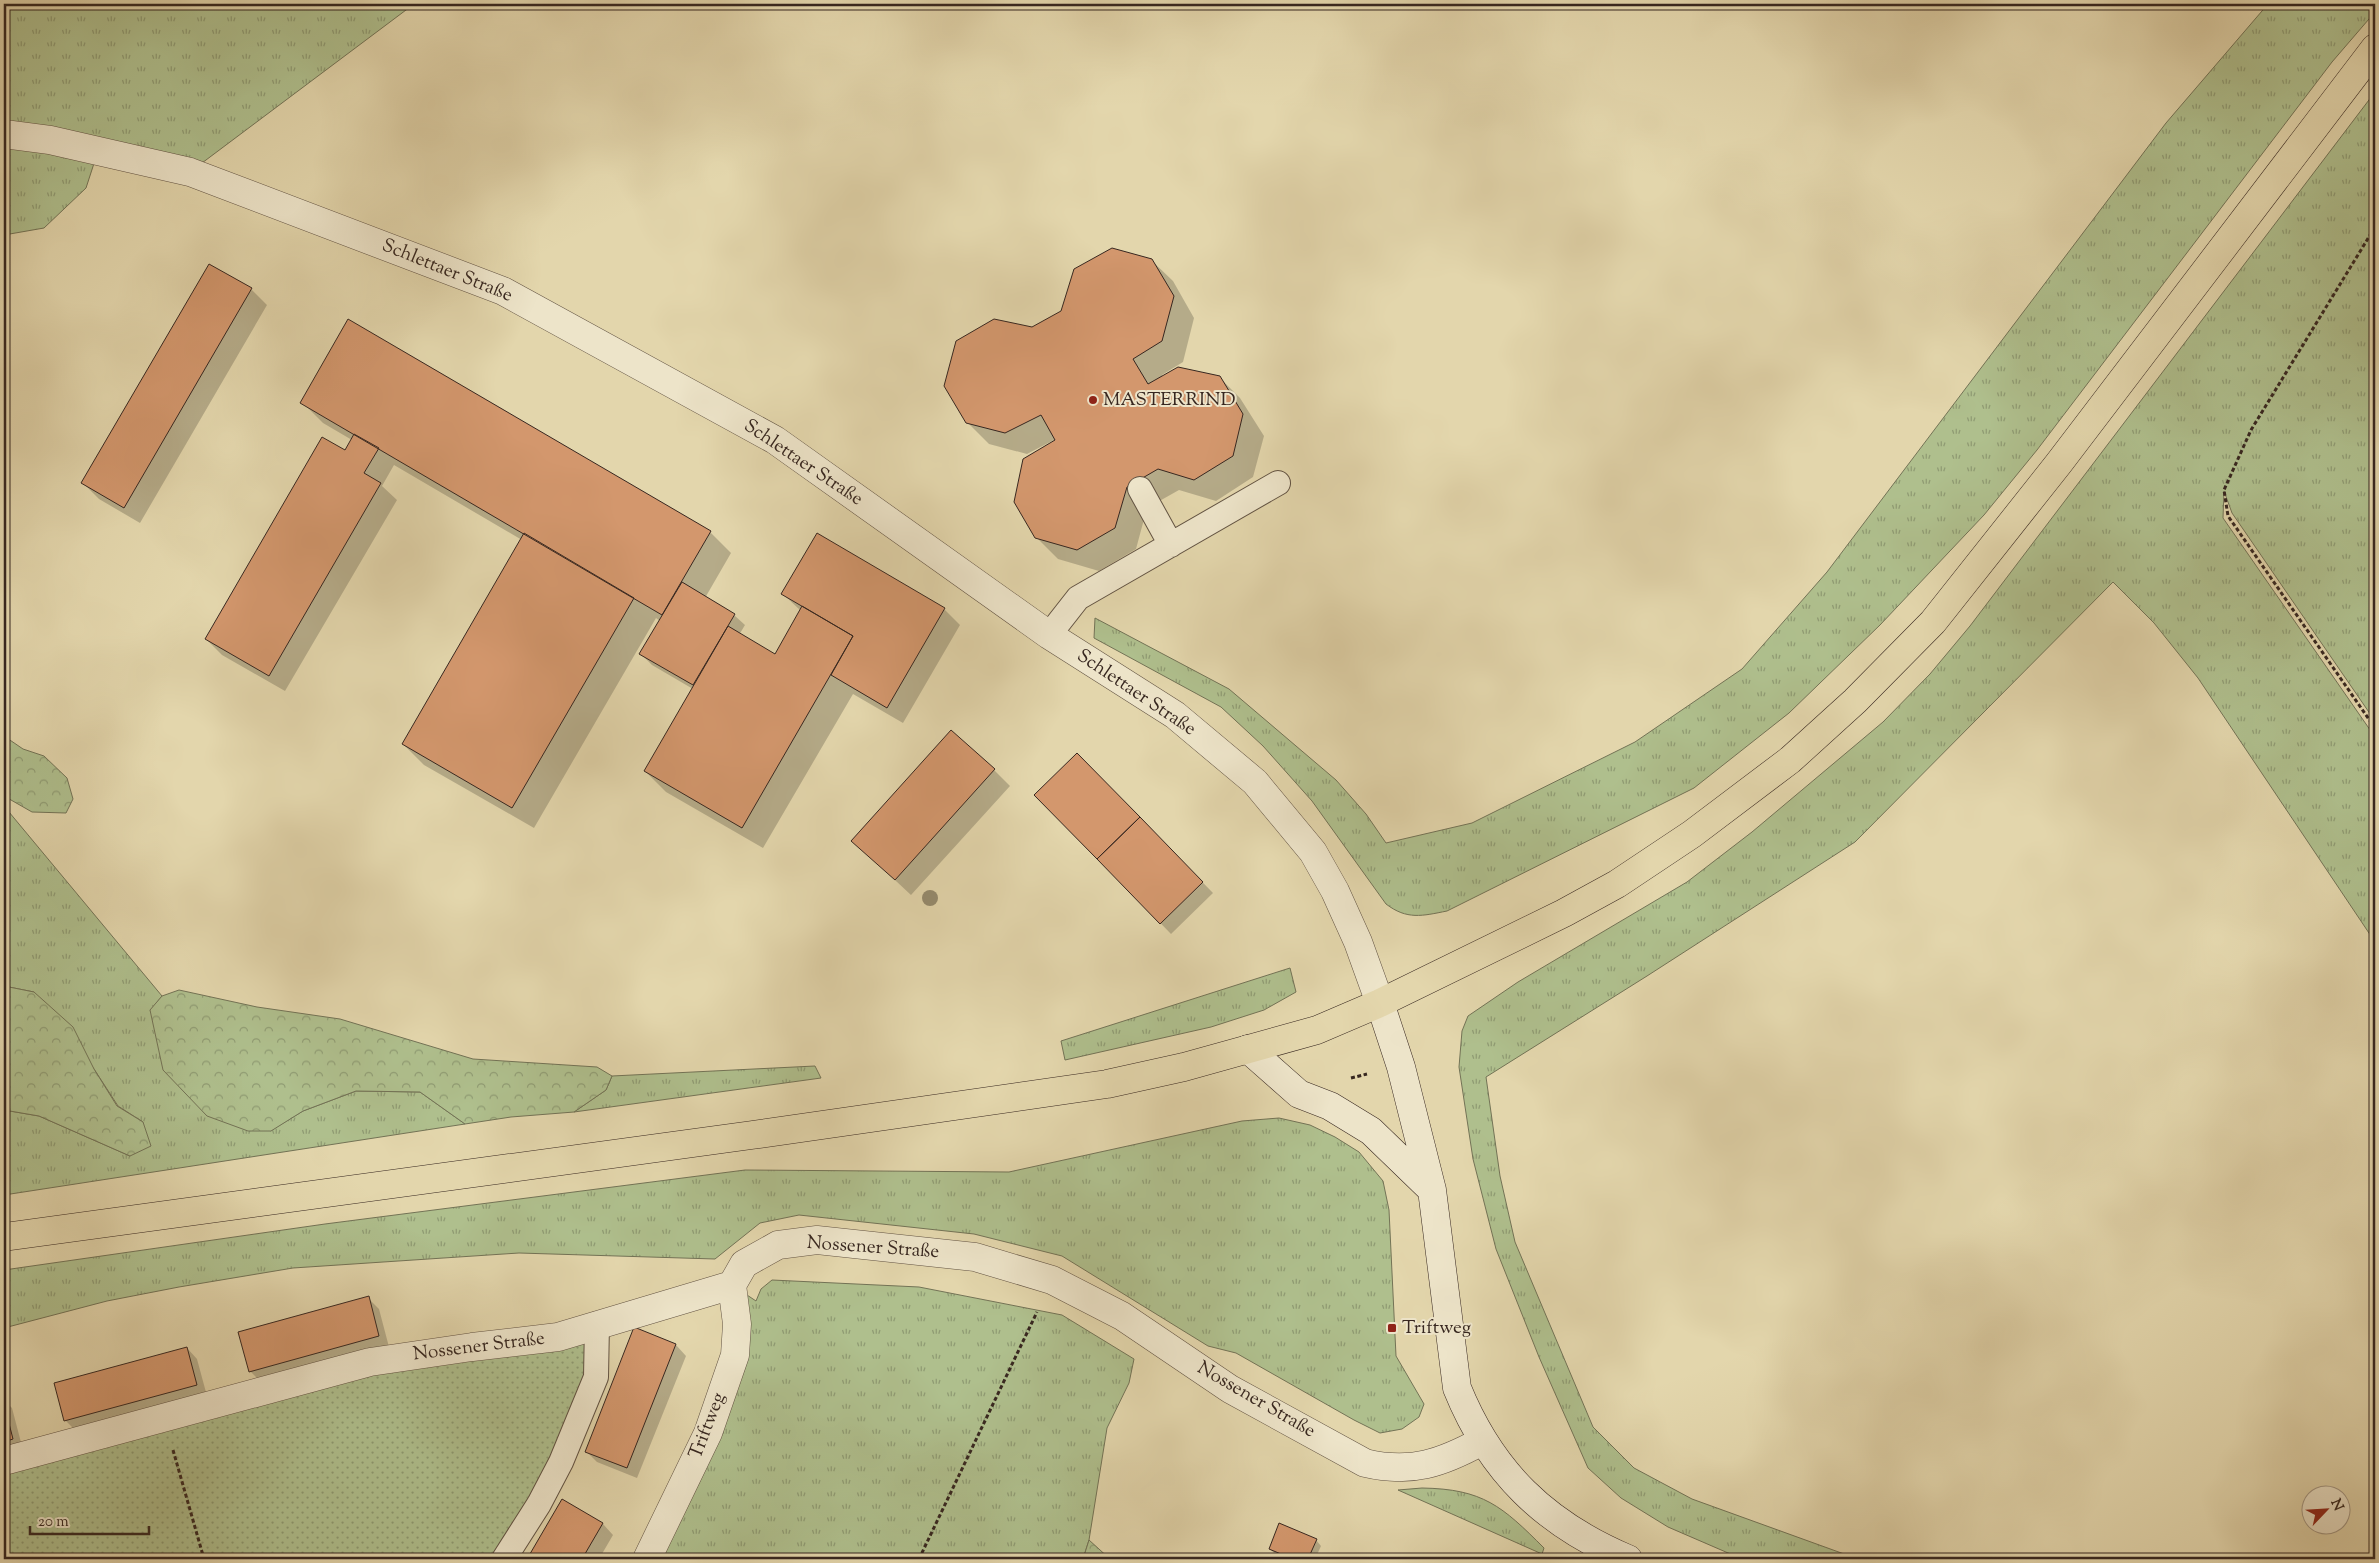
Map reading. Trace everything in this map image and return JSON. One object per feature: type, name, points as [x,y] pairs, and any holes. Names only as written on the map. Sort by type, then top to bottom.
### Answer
[{"type":"main road","points":[[4,1237],[752,1135],[1107,1084],[1184,1067],[1317,1030],[1380,1003],[1564,913],[1617,884],[1692,834],[1790,760],[1854,701],[1933,622],[1998,542],[2375,48]]},
{"type":"street","name":"Schlettaer Straße","points":[[4,134],[50,140],[190,172],[503,291],[774,440],[1049,635],[1175,715],[1255,782],[1313,852],[1335,891],[1358,942],[1401,1067],[1432,1190]]},
{"type":"street","points":[[1248,1048],[1299,1094],[1330,1106],[1371,1131],[1432,1190],[1457,1388],[1482,1441],[1514,1482],[1543,1510],[1598,1546],[1628,1559]]},
{"type":"street","name":"Nossener Straße","points":[[4,1461],[370,1362],[472,1347],[558,1338],[597,1324],[732,1285],[744,1264],[778,1245],[816,1240],[975,1257],[1052,1280],[1122,1316],[1230,1389],[1365,1463],[1384,1468],[1428,1465],[1454,1457],[1482,1441]]},
{"type":"street","name":"Triftweg","points":[[648,1559],[708,1433],[735,1355],[737,1324],[732,1285]]},
{"type":"lane","points":[[1049,635],[1078,598],[1278,483]]},
{"type":"lane","points":[[1140,489],[1171,545]]},
{"type":"lane","points":[[504,1559],[539,1504],[560,1462],[596,1377],[597,1324]]},
{"type":"path","points":[[2375,227],[2251,430],[2224,490],[2228,516],[2375,728]]},
{"type":"path","points":[[1330,1106],[1336,1080],[1401,1067]]},
{"type":"path","points":[[919,1559],[1052,1280]]},
{"type":"path","points":[[163,1418],[204,1559]]},
{"type":"green space","points":[[4,4],[414,4],[190,172],[98,151],[86,188],[44,228],[4,235]]},
{"type":"green space","points":[[2268,4],[2375,4],[2375,12],[2332,62],[2037,450],[1984,515],[1880,625],[1789,713],[1694,788],[1447,911],[1408,915],[1386,904],[1312,801],[1263,746],[1221,707],[1094,638],[1095,618],[1229,689],[1336,780],[1366,814],[1386,843],[1472,823],[1635,742],[1742,669],[1827,572],[2166,123]]},
{"type":"green space","points":[[2375,92],[2375,721],[2232,513],[2224,491],[2223,518],[2375,737],[2375,942],[2198,678],[2154,623],[2113,582],[1855,842],[1486,1077],[1500,1176],[1515,1242],[1593,1427],[1634,1468],[1692,1499],[1858,1559],[1742,1559],[1668,1527],[1621,1498],[1588,1468],[1539,1357],[1496,1249],[1473,1159],[1459,1067],[1462,1031],[1468,1016],[1518,982],[1687,882],[1752,832],[1883,722],[1930,674],[1970,626]]},
{"type":"green space","points":[[4,736],[23,749],[44,756],[67,778],[73,799],[66,813],[32,812],[4,796]]},
{"type":"green space","points":[[4,806],[162,996],[150,1011],[270,1131],[303,1111],[356,1091],[420,1092],[465,1124],[4,1195],[4,1110],[39,1116],[130,1156],[143,1122],[118,1106],[94,1069],[34,992],[4,986]]},
{"type":"green space","points":[[1290,968],[1296,992],[1264,1010],[1211,1027],[1065,1060],[1061,1041]]},
{"type":"green space","points":[[4,986],[34,992],[73,1027],[94,1069],[117,1106],[143,1122],[151,1146],[130,1156],[39,1116],[4,1110]]},
{"type":"green space","points":[[179,990],[257,1007],[340,1019],[473,1059],[597,1067],[612,1076],[606,1090],[574,1112],[511,1117],[465,1124],[420,1092],[356,1091],[303,1111],[271,1131],[248,1131],[207,1116],[163,1070],[150,1010],[162,996]]},
{"type":"green space","points":[[815,1066],[821,1078],[574,1112],[606,1090],[612,1076]]},
{"type":"green space","points":[[1279,1118],[1310,1125],[1335,1137],[1359,1152],[1383,1181],[1389,1210],[1396,1356],[1424,1404],[1419,1417],[1402,1429],[1380,1433],[1236,1353],[1208,1346],[1062,1256],[974,1234],[799,1215],[760,1223],[715,1259],[519,1253],[293,1268],[107,1301],[4,1328],[4,1270],[325,1224],[745,1170],[1009,1172],[1242,1121]]},
{"type":"green space","points":[[772,1280],[919,1287],[1062,1315],[1134,1359],[1129,1383],[1107,1428],[1089,1540],[1083,1559],[647,1559],[735,1355],[732,1285],[756,1301],[761,1289]]},
{"type":"green space","points":[[597,1324],[596,1377],[504,1559],[4,1559],[4,1461],[163,1418]]},
{"type":"green space","points":[[1422,1488],[1461,1492],[1476,1496],[1490,1503],[1516,1521],[1544,1548],[1542,1554],[1398,1490]]},
{"type":"green space","points":[[1089,1540],[1110,1559],[1083,1559]]},
{"type":"building","name":"MASTERRIND","points":[[1112,248],[1152,259],[1174,296],[1162,341],[1133,359],[1148,384],[1178,367],[1220,376],[1243,414],[1233,456],[1194,480],[1158,469],[1127,487],[1115,528],[1077,550],[1035,538],[1014,502],[1023,459],[1055,440],[1041,415],[1005,433],[966,423],[944,386],[956,341],[994,319],[1032,327],[1061,311],[1074,269]]},
{"type":"building","points":[[209,264],[252,288],[124,508],[81,483]]},
{"type":"building","points":[[348,319],[711,531],[662,615],[300,403]]},
{"type":"building","points":[[354,434],[379,448],[364,473],[381,483],[269,676],[205,639],[322,437],[345,450]]},
{"type":"building","points":[[524,533],[634,598],[512,808],[402,744]]},
{"type":"building","points":[[817,533],[945,608],[887,708],[831,675],[853,636],[781,594]]},
{"type":"building","points":[[682,582],[735,614],[693,685],[639,654]]},
{"type":"building","points":[[802,606],[853,636],[742,828],[644,771],[728,626],[775,654]]},
{"type":"building","points":[[951,730],[995,769],[895,880],[851,841]]},
{"type":"building","points":[[1077,753],[1140,817],[1097,859],[1034,795]]},
{"type":"building","points":[[1140,817],[1203,882],[1160,924],[1097,859]]},
{"type":"building","points":[[369,1296],[379,1336],[249,1372],[238,1332]]},
{"type":"building","points":[[634,1327],[676,1344],[627,1468],[585,1452]]},
{"type":"building","points":[[187,1347],[197,1385],[64,1421],[54,1383]]},
{"type":"building","points":[[4,1404],[13,1439],[4,1442]]},
{"type":"building","points":[[562,1499],[603,1523],[582,1559],[527,1559]]},
{"type":"building","points":[[1279,1523],[1317,1539],[1308,1559],[1293,1559],[1269,1549]]},
{"type":"place","name":"MASTERRIND","points":[[1093,400]]},
{"type":"place","name":"Triftweg","points":[[1392,1328]]}]
